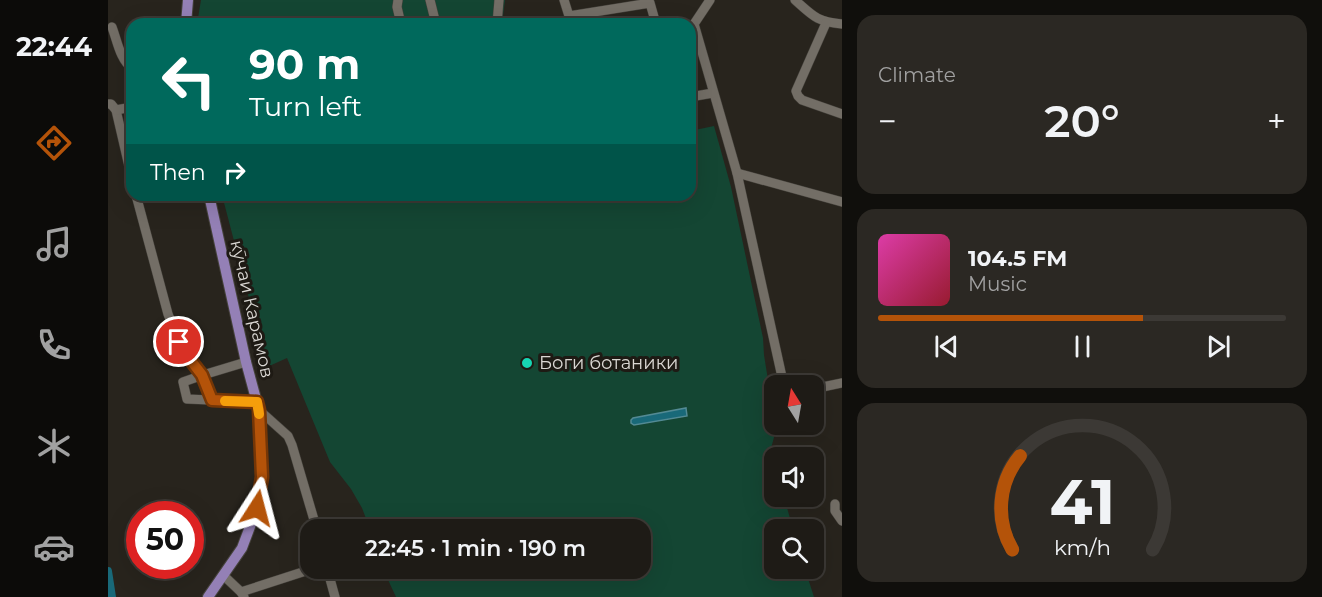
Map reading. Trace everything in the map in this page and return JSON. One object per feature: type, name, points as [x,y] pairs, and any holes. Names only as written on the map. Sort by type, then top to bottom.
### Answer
[{"type":"main road","points":[[186,18],[188,0]]},
{"type":"main road","name":"кӯчаи Карамов","points":[[208,597],[242,548],[257,508],[262,477],[258,406],[209,201]]},
{"type":"street","points":[[398,0],[400,18]]},
{"type":"street","points":[[430,0],[434,18]]},
{"type":"street","points":[[498,18],[499,0]]},
{"type":"street","points":[[564,0],[568,18]]},
{"type":"street","points":[[696,19],[710,0]]},
{"type":"street","points":[[795,0],[812,16],[826,23],[842,24]]},
{"type":"street","points":[[577,18],[649,1],[654,18]]},
{"type":"street","points":[[826,23],[796,91],[802,100],[842,114]]},
{"type":"street","points":[[112,27],[126,62]]},
{"type":"street","points":[[696,37],[737,173],[782,375]]},
{"type":"street","points":[[696,96],[713,93]]},
{"type":"street","points":[[112,107],[126,155]]},
{"type":"street","points":[[737,173],[842,202]]},
{"type":"street","points":[[138,201],[168,314],[179,342],[202,375],[212,400]]},
{"type":"street","points":[[246,362],[183,382],[186,398],[258,406],[288,436],[314,519]]},
{"type":"street","points":[[824,387],[842,383]]},
{"type":"street","points":[[835,504],[835,511],[842,521]]},
{"type":"street","points":[[223,575],[242,595],[300,574]]},
{"type":"street","points":[[330,579],[335,597]]},
{"type":"green space","points":[[201,0],[505,0],[503,18],[198,18]]},
{"type":"green space","name":"Боги ботаники","points":[[714,126],[731,187],[763,338],[767,375],[764,375],[764,435],[775,435],[771,447],[764,447],[764,507],[787,507],[790,519],[764,519],[764,579],[808,579],[814,597],[396,597],[388,579],[651,579],[651,519],[366,519],[351,489],[330,462],[287,358],[267,367],[224,201],[696,201],[696,130]]},
{"type":"water","points":[[686,408],[687,416],[634,425],[631,423],[633,418]]},
{"type":"waterway","points":[[108,571],[112,597]]},
{"type":"slow traffic","points":[[225,401],[257,402],[259,414]]},
{"type":"place","name":"Боги ботаники","points":[[527,363]]},
{"type":"route","points":[[179,342],[202,375],[212,400],[257,402],[262,477],[257,508]]}]
